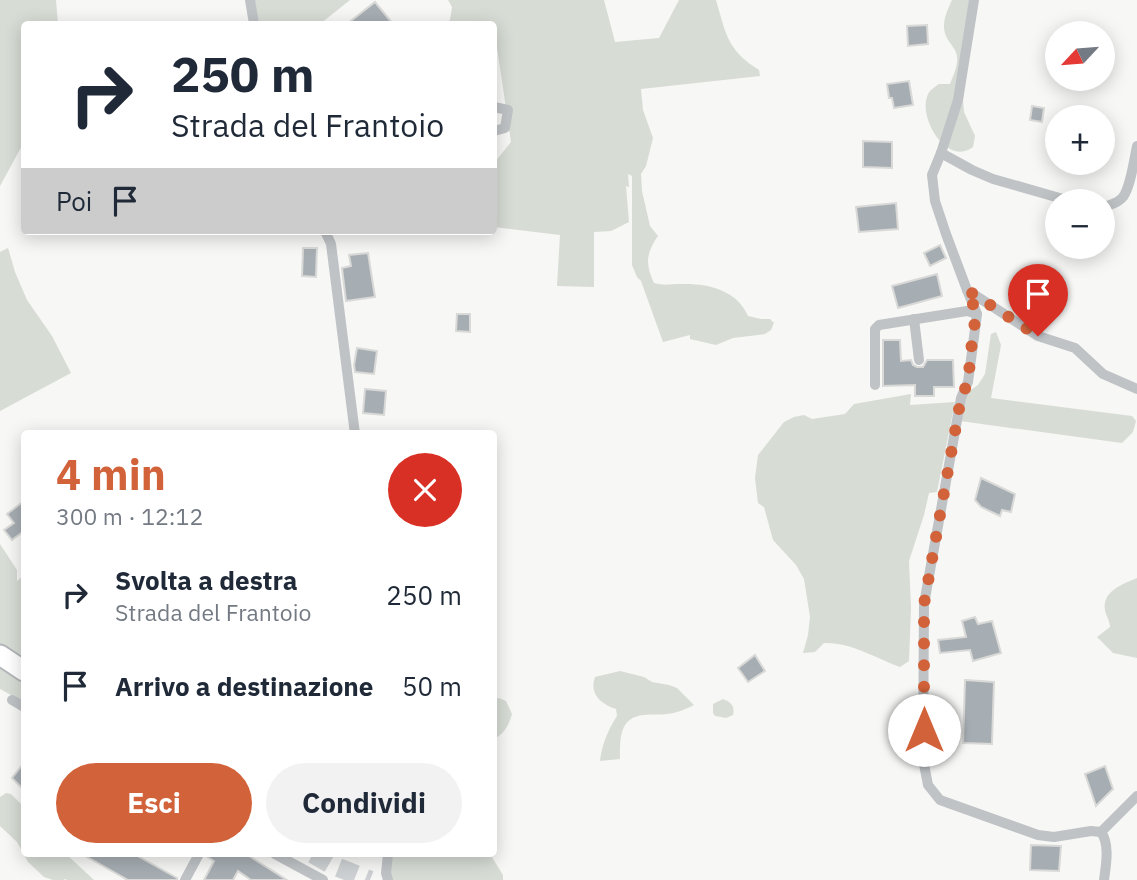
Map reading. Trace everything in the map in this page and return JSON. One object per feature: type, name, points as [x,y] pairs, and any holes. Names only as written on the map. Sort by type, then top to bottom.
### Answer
[{"type":"highway","points":[[0,655],[21,669]]},
{"type":"street","points":[[250,0],[254,21]]},
{"type":"street","points":[[974,0],[958,100],[942,153],[932,174],[933,193],[946,234],[977,314],[968,382],[961,398],[924,604],[923,759],[928,785],[940,800],[1038,835],[1055,837],[1101,832]]},
{"type":"street","points":[[497,108],[508,110],[505,128],[497,130]]},
{"type":"street","points":[[1115,202],[1122,198],[1131,176],[1137,146]]},
{"type":"street","points":[[942,153],[993,179],[1045,194]]},
{"type":"street","points":[[327,235],[331,244],[354,430]]},
{"type":"street","points":[[967,290],[1038,336],[1075,348],[1103,374],[1137,389]]},
{"type":"street","points":[[875,385],[875,329],[879,325],[967,311],[977,314]]},
{"type":"street","points":[[914,319],[919,360]]},
{"type":"street","points":[[12,700],[21,706]]},
{"type":"street","points":[[1101,832],[1137,796]]},
{"type":"street","points":[[1101,832],[1104,835],[1107,862],[1104,880]]},
{"type":"street","points":[[185,880],[197,857]]},
{"type":"street","points":[[281,857],[323,880]]},
{"type":"street","points":[[388,857],[388,880]]},
{"type":"shaded area","points":[[0,0],[56,0],[58,21],[21,21],[21,148],[0,186]]},
{"type":"shaded area","points":[[253,0],[350,0],[324,21],[256,21]]},
{"type":"shaded area","points":[[448,0],[604,0],[615,42],[659,38],[679,0],[716,0],[729,40],[748,63],[759,70],[760,76],[641,89],[643,110],[653,138],[646,166],[641,174],[642,191],[650,226],[658,236],[649,253],[649,270],[654,283],[701,285],[721,290],[737,300],[748,316],[770,319],[774,323],[771,330],[765,334],[733,338],[716,345],[690,339],[690,335],[663,342],[641,281],[632,265],[632,176],[628,174],[629,187],[626,186],[629,222],[611,231],[594,232],[594,287],[557,286],[560,235],[497,227],[497,159],[511,142],[497,48],[497,21],[449,21],[452,7]]},
{"type":"shaded area","points":[[952,0],[972,0],[963,99],[964,112],[975,136],[973,147],[963,151],[953,150],[943,144],[935,135],[926,112],[926,100],[930,91],[939,84],[950,84],[956,68],[957,54],[944,28]]},
{"type":"shaded area","points":[[8,248],[27,300],[52,336],[71,373],[0,411],[0,252]]},
{"type":"shaded area","points":[[996,332],[1001,345],[991,398],[1132,416],[1136,421],[1133,432],[1122,443],[960,421],[965,394],[978,385],[985,374],[991,334]]},
{"type":"shaded area","points":[[911,394],[910,405],[955,402],[937,492],[929,493],[909,561],[909,661],[900,667],[834,643],[824,643],[815,652],[803,653],[810,617],[804,579],[796,565],[773,540],[764,507],[758,503],[755,478],[758,455],[784,422],[794,417],[804,415],[812,419],[845,414],[854,404]]},
{"type":"shaded area","points":[[0,544],[17,570],[17,581],[21,578],[21,661],[0,647]]},
{"type":"shaded area","points":[[1137,578],[1137,658],[1113,653],[1097,637],[1110,627],[1105,603],[1110,593]]},
{"type":"shaded area","points":[[0,664],[21,678],[21,700],[0,689]]},
{"type":"shaded area","points":[[620,671],[677,688],[694,705],[674,713],[644,715],[630,720],[623,730],[620,759],[600,761],[606,737],[617,716],[616,709],[598,698],[595,693],[595,677]]},
{"type":"shaded area","points":[[497,698],[506,701],[512,714],[506,729],[497,737]]},
{"type":"shaded area","points":[[723,699],[733,707],[733,715],[726,718],[713,713],[713,704]]},
{"type":"shaded area","points":[[6,793],[11,794],[21,804],[21,849],[0,826],[0,797]]},
{"type":"shaded area","points":[[25,857],[69,857],[94,880],[53,880],[44,877]]},
{"type":"shaded area","points":[[392,857],[492,857],[503,875],[503,880],[391,880]]},
{"type":"building","points":[[375,2],[391,21],[351,21]]},
{"type":"building","points":[[927,25],[928,44],[908,46],[907,26]]},
{"type":"building","points":[[909,81],[913,105],[894,108],[887,84]]},
{"type":"building","points":[[1032,106],[1044,108],[1042,122],[1030,120]]},
{"type":"building","points":[[863,141],[892,142],[892,168],[863,167]]},
{"type":"building","points":[[896,203],[898,229],[859,232],[856,207]]},
{"type":"building","points":[[940,245],[946,258],[930,266],[924,253]]},
{"type":"building","points":[[303,248],[317,248],[316,277],[302,276]]},
{"type":"building","points":[[368,253],[375,297],[346,301],[342,268],[351,266],[349,255]]},
{"type":"building","points":[[937,274],[942,296],[898,308],[892,286]]},
{"type":"building","points":[[457,314],[470,314],[470,332],[456,331]]},
{"type":"building","points":[[883,340],[900,340],[901,361],[911,360],[917,367],[923,367],[927,360],[953,360],[954,387],[934,387],[934,396],[915,396],[915,385],[883,386]]},
{"type":"building","points":[[357,348],[377,351],[374,374],[355,372]]},
{"type":"building","points":[[365,389],[386,391],[384,415],[363,413]]},
{"type":"building","points":[[981,478],[1015,494],[1011,512],[1002,510],[1000,516],[981,507],[975,500]]},
{"type":"building","points":[[21,503],[21,533],[12,540],[4,530],[14,523],[7,514]]},
{"type":"building","points":[[975,617],[978,624],[992,621],[1001,653],[973,661],[970,650],[940,653],[938,640],[966,637],[962,621]]},
{"type":"building","points":[[755,655],[765,671],[748,682],[738,668]]},
{"type":"building","points":[[965,680],[994,682],[992,744],[963,743]]},
{"type":"building","points":[[1105,766],[1113,789],[1096,806],[1085,774]]},
{"type":"building","points":[[21,767],[21,787],[12,778]]},
{"type":"building","points":[[1031,845],[1061,846],[1059,871],[1030,870]]},
{"type":"building","points":[[87,857],[139,857],[177,878],[177,880],[128,880]]},
{"type":"building","points":[[208,857],[251,857],[287,880],[251,880],[238,871],[233,880],[204,880],[214,861]]},
{"type":"tunnel","points":[[318,857],[370,880]]},
{"type":"route","points":[[924,730],[924,604],[961,398],[971,366],[977,314],[967,290],[1038,336]]}]
